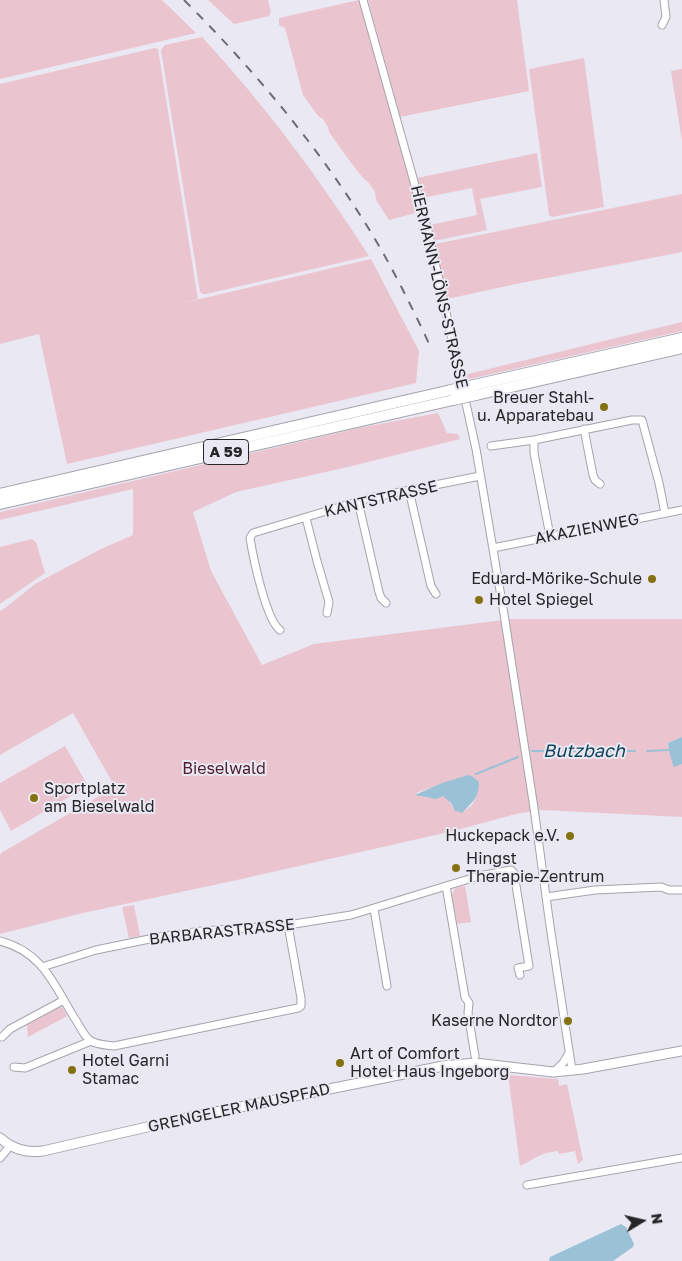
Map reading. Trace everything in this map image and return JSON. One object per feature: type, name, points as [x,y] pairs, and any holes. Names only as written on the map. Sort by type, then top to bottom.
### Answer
[{"type":"highway","name":"A 59","points":[[475,390],[682,338]]},
{"type":"highway","name":"A 59","points":[[0,494],[475,390],[682,348]]},
{"type":"highway","name":"A 59","points":[[0,504],[452,395]]},
{"type":"main road","name":"GRENGELER MAUSPFAD","points":[[10,1146],[34,1152],[186,1118],[444,1066],[475,1063],[553,1072],[682,1051]]},
{"type":"main road","points":[[0,1138],[10,1146]]},
{"type":"street","name":"HERMANN-LÖNS-STRASSE","points":[[363,0],[429,235],[480,476],[534,808],[572,1070]]},
{"type":"street","points":[[662,25],[666,17],[664,0]]},
{"type":"street","points":[[492,446],[534,440],[632,420],[642,420],[665,513]]},
{"type":"street","points":[[584,429],[593,476],[600,484]]},
{"type":"street","points":[[534,440],[534,453],[550,536]]},
{"type":"street","name":"KANTSTRASSE","points":[[280,630],[274,624],[262,590],[250,538],[254,533],[358,501],[480,476]]},
{"type":"street","points":[[409,490],[431,586],[436,594]]},
{"type":"street","points":[[358,501],[379,592],[381,598],[386,603]]},
{"type":"street","name":"AKAZIENWEG","points":[[492,548],[682,510]]},
{"type":"street","points":[[306,518],[316,561],[329,602],[327,613]]},
{"type":"street","name":"BARBARASTRASSE","points":[[42,966],[96,950],[164,936],[324,920],[374,909],[484,875],[511,870],[514,873],[529,966],[518,968],[520,975]]},
{"type":"street","points":[[446,886],[465,997],[469,1003],[468,1013],[475,1056]]},
{"type":"street","points":[[546,897],[595,890],[661,887],[669,890],[682,890]]},
{"type":"street","points":[[374,909],[387,986]]},
{"type":"street","points":[[0,941],[23,949],[36,959],[84,1034],[91,1041],[114,1046],[301,1006],[288,925]]},
{"type":"street","points":[[2,1037],[10,1029],[64,1000]]},
{"type":"street","points":[[14,1067],[25,1068],[91,1041]]},
{"type":"street","points":[[553,1072],[564,1063],[569,1053]]},
{"type":"street","points":[[0,1158],[10,1146]]},
{"type":"street","points":[[527,1185],[682,1158]]},
{"type":"green space","points":[[0,0],[162,0],[196,33],[0,79]]},
{"type":"green space","points":[[208,0],[268,0],[271,12],[269,16],[234,24]]},
{"type":"green space","points":[[359,0],[419,212],[389,220],[376,200],[375,192],[369,183],[346,156],[329,132],[323,119],[318,116],[303,95],[285,28],[279,25],[279,18]]},
{"type":"green space","points":[[368,0],[517,0],[529,91],[400,117]]},
{"type":"green space","points":[[202,37],[248,89],[290,143],[331,198],[369,256],[206,294],[200,292],[161,50],[165,45]]},
{"type":"green space","points":[[155,48],[158,49],[198,299],[174,305],[371,259],[419,351],[416,383],[67,464],[39,334],[0,344],[0,84]]},
{"type":"green space","points":[[584,58],[604,207],[552,217],[549,215],[529,69]]},
{"type":"green space","points":[[682,69],[682,141],[671,71]]},
{"type":"green space","points":[[537,153],[542,187],[480,199],[487,230],[434,241],[430,225],[477,215],[472,188],[422,198],[417,178]]},
{"type":"green space","points":[[682,194],[682,252],[447,299],[435,244]]},
{"type":"green space","points":[[682,322],[682,331],[465,380],[464,375]]},
{"type":"green space","name":"Bieselwald","points":[[438,413],[447,433],[458,434],[460,439],[236,492],[193,512],[211,571],[262,665],[314,644],[511,619],[682,619],[682,737],[668,743],[673,764],[682,764],[682,817],[541,810],[516,814],[453,831],[83,913],[0,934],[1,853],[115,787],[73,713],[0,755],[0,611],[35,584],[99,550],[133,535],[133,489],[0,520],[0,512],[359,428]],"holes":[[[468,775],[479,782],[474,801],[464,811],[453,808],[447,798],[443,796],[429,798],[416,793]]]},
{"type":"green space","points":[[32,539],[36,542],[45,573],[0,604],[0,547]]},
{"type":"green space","name":"Sportplatz am Bieselwald","points":[[65,746],[88,786],[11,831],[0,810],[0,783]]},
{"type":"green space","points":[[465,886],[471,922],[457,924],[452,895],[455,888]]},
{"type":"green space","points":[[134,905],[140,936],[129,938],[122,907]]},
{"type":"green space","points":[[60,1007],[63,1008],[67,1016],[28,1037],[27,1025]]},
{"type":"green space","points":[[508,1075],[558,1079],[559,1086],[567,1084],[583,1160],[578,1164],[575,1151],[559,1154],[558,1151],[542,1155],[520,1166]]},
{"type":"water","points":[[682,737],[682,764],[674,767],[668,743]]},
{"type":"water","points":[[468,775],[479,782],[479,788],[474,800],[462,813],[455,811],[451,803],[443,796],[436,799],[415,795],[442,783]]},
{"type":"water","points":[[621,1224],[626,1227],[634,1244],[633,1247],[613,1261],[549,1261],[550,1257]]},
{"type":"waterway","name":"Butzbach","points":[[647,751],[668,750]]},
{"type":"waterway","name":"Butzbach","points":[[532,751],[635,751]]},
{"type":"waterway","name":"Butzbach","points":[[476,774],[518,757]]},
{"type":"railway","points":[[184,0],[233,51],[279,104],[342,188],[381,250],[432,350]]},
{"type":"place","name":"Breuer Stahl- u. Apparatebau","points":[[604,407]]},
{"type":"place","name":"Eduard-Mörike-Schule","points":[[652,579]]},
{"type":"place","name":"Hotel Spiegel","points":[[479,600]]},
{"type":"place","name":"Sportplatz am Bieselwald","points":[[34,798]]},
{"type":"place","name":"Huckepack e.V.","points":[[570,836]]},
{"type":"place","name":"Hingst Therapie-Zentrum","points":[[456,868]]},
{"type":"place","name":"Kaserne Nordtor","points":[[568,1021]]},
{"type":"place","name":"Art of Comfort Hotel Haus Ingeborg","points":[[340,1063]]},
{"type":"place","name":"Hotel Garni Stamac","points":[[72,1070]]}]
